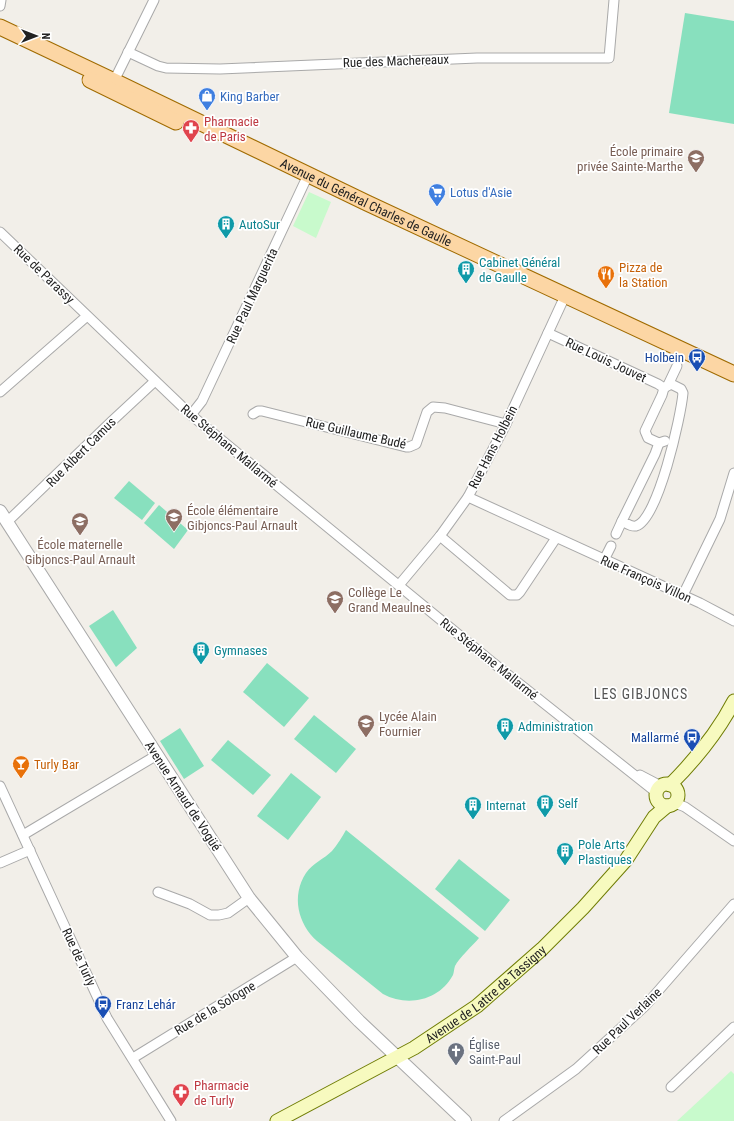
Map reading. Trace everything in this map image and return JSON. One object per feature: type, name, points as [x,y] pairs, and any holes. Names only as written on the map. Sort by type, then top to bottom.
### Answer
[{"type":"main road","name":"Avenue du Général Charles de Gaulle","points":[[0,28],[112,86],[564,299],[734,382]]},
{"type":"main road","name":"Avenue du Général Charles de Gaulle","points":[[0,38],[112,86]]},
{"type":"main road","name":"Avenue du Général Charles de Gaulle","points":[[564,299],[734,374]]},
{"type":"main road","name":"Avenue de Lattre de Tassigny","points":[[277,1121],[414,1048],[477,1006],[542,949],[626,860],[654,817],[670,797],[689,766],[719,726],[734,701]]},
{"type":"street","points":[[0,6],[1,0]]},
{"type":"street","points":[[112,86],[154,0]]},
{"type":"street","name":"Rue des Machereaux","points":[[128,52],[158,66],[180,69],[220,69],[478,58],[608,58],[614,0]]},
{"type":"street","name":"Rue Paul Marguerita","points":[[191,415],[202,401],[306,178]]},
{"type":"street","name":"Rue de Parassy","points":[[0,232],[87,316]]},
{"type":"street","name":"Rue Hans Holbein","points":[[399,585],[440,536],[468,497],[506,424],[564,299]]},
{"type":"street","points":[[0,392],[87,316]]},
{"type":"street","name":"Rue Stéphane Mallarmé","points":[[87,316],[191,415],[497,666],[620,765],[734,841]]},
{"type":"street","name":"Rue Louis Jouvet","points":[[548,333],[658,384],[666,386],[671,384],[677,386],[683,391],[662,486],[645,520],[636,526],[632,526],[622,521]]},
{"type":"street","points":[[673,440],[659,443],[648,438],[646,431],[666,386],[678,366]]},
{"type":"street","name":"Rue Albert Camus","points":[[7,522],[155,381]]},
{"type":"street","name":"Rue Guillaume Budé","points":[[253,414],[258,411],[262,411],[406,448],[416,444],[427,412],[433,407],[445,408],[506,424]]},
{"type":"street","points":[[616,534],[659,443]]},
{"type":"street","points":[[683,595],[720,519],[734,473]]},
{"type":"street","name":"Rue François Villon","points":[[468,497],[683,595],[734,621]]},
{"type":"street","name":"Avenue Arnaud de Vogüé","points":[[0,511],[249,898],[297,958],[359,1021],[466,1121]]},
{"type":"street","points":[[440,536],[510,595],[520,592],[556,538]]},
{"type":"street","points":[[604,560],[611,546]]},
{"type":"street","points":[[23,835],[157,755]]},
{"type":"street","name":"Rue de Turly","points":[[0,786],[107,1018],[171,1121]]},
{"type":"street","points":[[0,863],[30,850]]},
{"type":"street","points":[[158,892],[190,904],[210,915],[220,916],[228,913],[249,898]]},
{"type":"street","name":"Rue Paul Verlaine","points":[[504,1121],[576,1069],[645,1006],[734,904]]},
{"type":"street","name":"Rue de la Sologne","points":[[133,1058],[297,958]]},
{"type":"street","points":[[671,1087],[734,1027]]},
{"type":"green space","points":[[685,13],[734,21],[734,124],[669,113]]},
{"type":"green space","points":[[309,192],[331,202],[316,238],[293,226]]},
{"type":"green space","points":[[129,481],[155,503],[142,520],[114,498]]},
{"type":"green space","points":[[159,505],[188,530],[174,549],[144,523]]},
{"type":"green space","points":[[113,610],[137,648],[116,667],[89,626]]},
{"type":"green space","points":[[267,663],[309,698],[284,727],[243,692]]},
{"type":"green space","points":[[314,715],[356,749],[336,773],[294,739]]},
{"type":"green space","points":[[180,728],[204,766],[184,779],[160,741]]},
{"type":"green space","points":[[228,740],[271,775],[253,795],[211,760]]},
{"type":"green space","points":[[291,773],[321,797],[288,840],[257,816]]},
{"type":"green space","points":[[346,830],[479,938],[457,963],[453,975],[447,984],[440,991],[431,996],[412,1001],[392,998],[383,994],[317,941],[305,926],[301,918],[298,900],[301,882],[306,873],[315,864],[332,851]]},
{"type":"green space","points":[[459,859],[510,900],[485,931],[435,889]]},
{"type":"green space","points":[[731,1071],[734,1074],[734,1121],[677,1121]]},
{"type":"place","name":"King Barber","points":[[207,111]]},
{"type":"place","name":"Pharmacie de Paris","points":[[191,143]]},
{"type":"place","name":"École primaire privée Sainte-Marthe","points":[[696,173]]},
{"type":"place","name":"Lotus d'Asie","points":[[437,207]]},
{"type":"place","name":"AutoSur","points":[[226,239]]},
{"type":"place","name":"Cabinet Général de Gaulle","points":[[466,284]]},
{"type":"place","name":"Pizza de la Station","points":[[606,289]]},
{"type":"place","name":"Holbein","points":[[697,372]]},
{"type":"place","name":"École élémentaire Gibjoncs-Paul Arnault","points":[[174,532]]},
{"type":"place","name":"École maternelle Gibjoncs-Paul Arnault","points":[[80,536]]},
{"type":"place","name":"Collège Le Grand Meaulnes","points":[[335,614]]},
{"type":"place","name":"Gymnases","points":[[201,665]]},
{"type":"place","name":"Lycée Alain Fournier","points":[[366,738]]},
{"type":"place","name":"Administration","points":[[505,741]]},
{"type":"place","name":"Mallarmé","points":[[692,752]]},
{"type":"place","name":"Turly Bar","points":[[21,779]]},
{"type":"place","name":"Self","points":[[545,818]]},
{"type":"place","name":"Internat","points":[[473,820]]},
{"type":"place","name":"Pole Arts Plastiques","points":[[565,866]]},
{"type":"place","name":"Franz Lehár","points":[[103,1019]]},
{"type":"place","name":"Église Saint-Paul","points":[[456,1066]]},
{"type":"place","name":"Pharmacie de Turly","points":[[181,1107]]},
{"type":"district","name":"LES GIBJONCS","points":[[641,694]]}]
